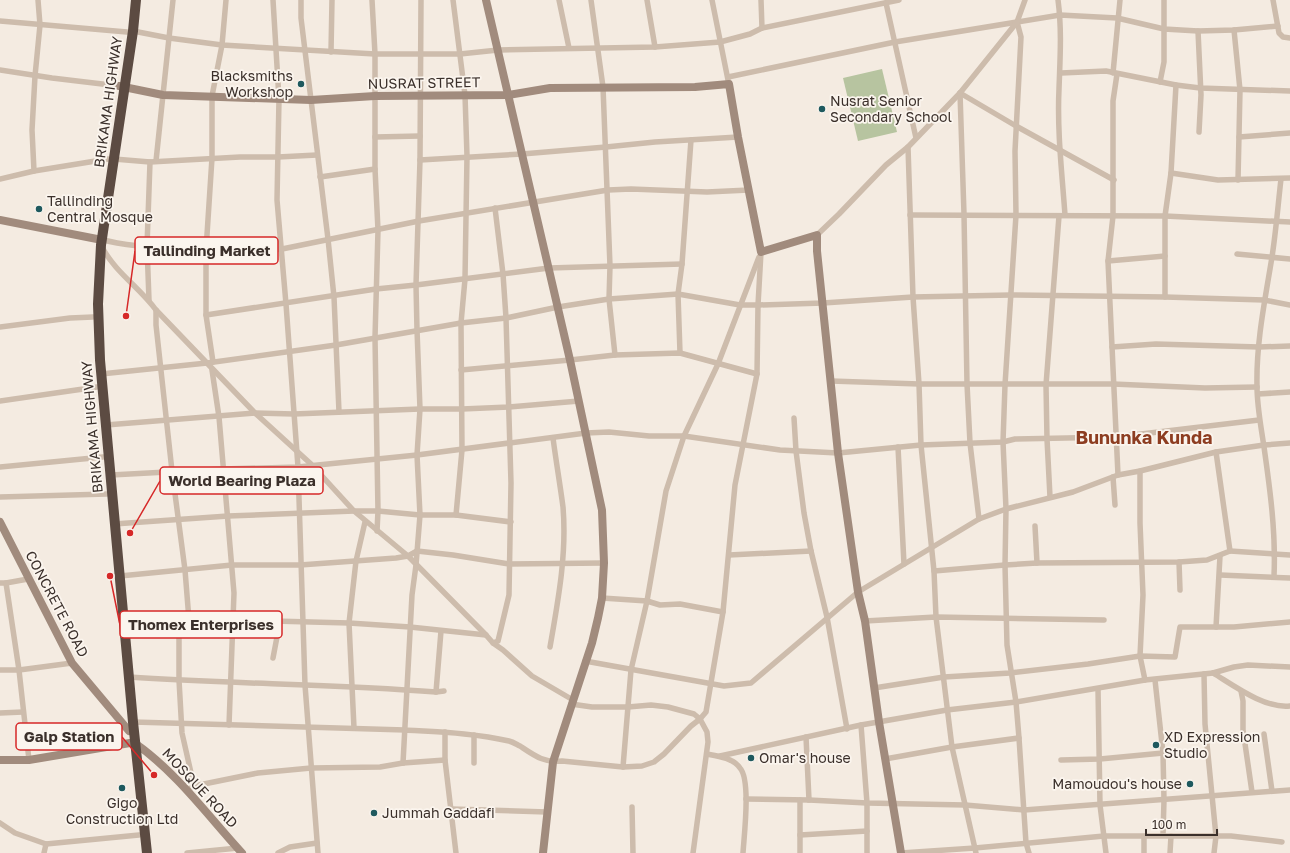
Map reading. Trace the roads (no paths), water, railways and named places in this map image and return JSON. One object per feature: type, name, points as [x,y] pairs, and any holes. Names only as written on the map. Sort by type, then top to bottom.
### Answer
[{"type":"highway","name":"BRIKAMA HIGHWAY","points":[[130,0],[130,32]]},
{"type":"highway","name":"BRIKAMA HIGHWAY","points":[[136,0],[111,159],[93,293],[93,317],[97,387],[107,494],[137,787],[140,853]]},
{"type":"highway","name":"BRIKAMA HIGHWAY","points":[[100,241],[98,304],[101,374],[111,475],[114,524],[125,621],[131,726]]},
{"type":"highway","name":"BRIKAMA HIGHWAY","points":[[137,787],[147,853]]},
{"type":"street","points":[[34,171],[32,130],[40,25],[38,0]]},
{"type":"street","points":[[149,300],[147,246],[153,161],[164,95],[173,0]]},
{"type":"street","points":[[226,0],[222,45],[212,96],[212,158],[206,250],[206,315],[210,362],[219,417],[232,565],[233,620],[229,725]]},
{"type":"street","points":[[273,0],[279,99],[277,200],[298,467],[298,513],[305,685],[318,853]]},
{"type":"street","points":[[301,0],[300,18],[334,297],[339,412]]},
{"type":"street","points":[[331,52],[332,0]]},
{"type":"street","points":[[372,0],[375,54],[375,169],[378,230],[375,338],[378,511],[377,531]]},
{"type":"street","points":[[403,763],[412,595],[420,515],[418,456],[420,409],[416,285],[419,221],[421,0]]},
{"type":"street","points":[[453,0],[465,95],[467,156],[465,279],[461,370],[462,450],[456,515]]},
{"type":"street","points":[[486,0],[558,307],[602,510],[604,563],[602,598],[598,618],[553,762],[543,853]]},
{"type":"street","points":[[559,0],[569,48]]},
{"type":"street","points":[[591,0],[599,48],[603,88],[608,190],[610,266],[609,299],[615,355]]},
{"type":"street","points":[[647,0],[655,47]]},
{"type":"street","points":[[131,726],[182,724],[354,728],[444,732],[495,738],[512,742],[542,760],[622,767],[642,766],[654,762],[706,712],[723,612],[735,486],[757,374],[758,305],[761,252],[738,137],[729,80],[712,0]]},
{"type":"street","points":[[761,0],[762,28]]},
{"type":"street","points":[[0,21],[130,32],[222,45],[375,54],[460,54],[498,50],[655,47],[720,42],[750,34],[762,28],[879,2],[886,3],[899,0]]},
{"type":"street","points":[[761,252],[817,234],[839,214],[886,165],[908,147],[960,93],[1017,22],[1025,0]]},
{"type":"street","points":[[1050,497],[1046,385],[1062,216],[1059,89],[1061,73],[1060,15],[1058,0]]},
{"type":"street","points":[[1114,504],[1116,437],[1108,261],[1113,216],[1113,101],[1117,18],[1120,0]]},
{"type":"street","points":[[1160,82],[1164,62],[1164,0]]},
{"type":"street","points":[[1273,0],[1281,36],[1290,38]]},
{"type":"street","points":[[886,3],[916,138]]},
{"type":"street","points":[[729,80],[895,42],[1060,15],[1117,18],[1164,29],[1198,32],[1278,26]]},
{"type":"street","points":[[1017,22],[1021,37],[1015,151],[1016,215],[1005,385],[1003,442],[1006,508],[1005,565],[1007,645],[1010,673],[1016,702],[1026,842],[1029,853]]},
{"type":"street","points":[[1234,30],[1240,90],[1238,180]]},
{"type":"street","points":[[1198,32],[1200,88],[1199,132]]},
{"type":"street","points":[[0,70],[122,87]]},
{"type":"street","points":[[1061,73],[1090,71],[1115,73],[1176,85],[1200,88],[1290,91]]},
{"type":"street","name":"NUSRAT STREET","points":[[122,87],[164,95],[311,100],[375,96],[508,95],[550,88],[695,87],[729,80]]},
{"type":"street","points":[[1165,297],[1165,216],[1171,173],[1176,85]]},
{"type":"street","points":[[960,93],[1114,180]]},
{"type":"street","points":[[960,93],[967,384],[970,443],[979,519]]},
{"type":"street","points":[[1240,137],[1290,133]]},
{"type":"street","points":[[375,137],[420,136]]},
{"type":"street","points":[[420,160],[467,156],[522,154],[655,142],[738,137]]},
{"type":"street","points":[[680,353],[678,294],[682,264],[691,140]]},
{"type":"street","points":[[908,147],[913,297],[919,384],[921,445],[932,547],[936,617],[952,747],[976,851]]},
{"type":"street","points":[[0,179],[34,171],[111,159],[153,161],[240,156],[278,157],[317,155]]},
{"type":"street","points":[[320,177],[375,169]]},
{"type":"street","points":[[1171,173],[1218,180],[1290,178]]},
{"type":"street","points":[[1274,576],[1275,554],[1272,511],[1264,445],[1259,420],[1257,387],[1259,347],[1264,300],[1277,222],[1281,179]]},
{"type":"street","points":[[0,220],[106,242],[206,250],[262,251],[282,249],[419,221],[466,214],[533,201],[608,190],[631,189],[707,192],[749,190]]},
{"type":"street","points":[[493,643],[498,641],[509,595],[511,522],[506,318],[503,274],[495,208]]},
{"type":"street","points":[[910,215],[964,214],[1165,216],[1290,222]]},
{"type":"street","points":[[817,234],[817,252],[838,453],[858,592],[865,621],[879,722],[901,853],[976,851],[1026,842],[1104,836],[1231,836],[1282,842]]},
{"type":"street","points":[[100,241],[109,259],[149,300],[156,310],[210,362]]},
{"type":"street","points":[[622,767],[631,670],[647,601],[666,491],[684,436],[718,364],[761,252]]},
{"type":"street","points":[[1237,254],[1290,259]]},
{"type":"street","points":[[1108,261],[1165,256]]},
{"type":"street","points":[[206,315],[334,297],[376,289],[549,268],[682,264]]},
{"type":"street","points":[[101,374],[210,362],[336,345],[417,330],[506,318],[558,307],[609,299],[678,294],[740,305],[823,303],[913,297],[1011,295],[1264,300],[1290,305]]},
{"type":"street","points":[[156,310],[156,325],[172,471],[185,570],[189,620]]},
{"type":"street","points":[[0,327],[70,318],[93,317]]},
{"type":"street","points":[[1112,347],[1156,344],[1259,347],[1290,346]]},
{"type":"street","points":[[461,370],[615,355],[680,353],[757,374]]},
{"type":"street","points":[[212,370],[255,413],[311,464],[365,522],[408,556],[493,643],[532,676],[572,702],[592,707],[628,707],[651,705],[668,707],[694,714],[700,719],[706,732],[708,742],[693,853]]},
{"type":"street","points":[[831,381],[919,384],[1113,384],[1205,388],[1257,387]]},
{"type":"street","points":[[0,401],[97,387]]},
{"type":"street","points":[[1258,394],[1290,392]]},
{"type":"street","points":[[106,425],[255,413],[294,414],[376,410],[462,409],[509,407],[579,401]]},
{"type":"street","points":[[794,418],[796,451],[811,551],[827,617],[847,728]]},
{"type":"street","points":[[111,475],[172,471],[298,467],[311,464],[418,456],[586,433],[609,432],[649,436],[684,436],[796,451],[838,453],[921,445],[1003,442],[1015,439],[1116,437],[1259,420]]},
{"type":"street","points":[[550,647],[557,609],[562,564],[563,536],[563,508],[553,438]]},
{"type":"street","points":[[585,661],[724,686],[751,683],[858,592],[979,519],[1006,508],[1073,492],[1115,476],[1216,452],[1264,445],[1290,444]]},
{"type":"street","points":[[898,448],[904,564]]},
{"type":"street","points":[[1216,452],[1230,551]]},
{"type":"street","points":[[0,467],[104,457]]},
{"type":"street","points":[[1140,471],[1140,522],[1143,595],[1140,656],[1145,680]]},
{"type":"street","points":[[0,497],[107,494]]},
{"type":"street","points":[[114,524],[228,516],[354,511],[378,511],[420,515],[456,515],[511,522]]},
{"type":"street","name":"CONCRETE ROAD","points":[[0,522],[72,663],[131,726]]},
{"type":"street","points":[[354,728],[349,624],[356,561],[365,522]]},
{"type":"street","points":[[1035,526],[1036,563]]},
{"type":"street","points":[[120,576],[232,565],[300,565],[396,558],[408,556],[417,551],[509,564],[604,563]]},
{"type":"street","points":[[728,556],[811,551]]},
{"type":"street","points":[[934,571],[1036,563],[1179,562],[1207,560],[1230,551],[1290,555]]},
{"type":"street","points":[[1216,627],[1220,556]]},
{"type":"street","points":[[1179,562],[1180,590]]},
{"type":"street","points":[[1220,575],[1274,576],[1290,578]]},
{"type":"street","points":[[28,579],[3,583],[19,670],[29,760]]},
{"type":"street","points":[[602,598],[647,601],[660,605],[680,604],[723,612]]},
{"type":"street","points":[[865,621],[936,617],[1104,620]]},
{"type":"street","points":[[125,621],[280,621],[410,627],[486,635]]},
{"type":"street","points":[[179,621],[179,680],[182,732],[194,786]]},
{"type":"street","points":[[273,658],[280,621]]},
{"type":"street","points":[[874,688],[944,677],[1010,673],[1140,656],[1175,657],[1180,627],[1216,627],[1290,622]]},
{"type":"street","points":[[436,692],[441,631]]},
{"type":"street","points":[[0,670],[19,670],[72,663]]},
{"type":"street","points":[[720,756],[861,725],[947,710],[1016,702],[1145,680],[1213,673],[1248,665],[1290,667]]},
{"type":"street","points":[[1213,673],[1241,691],[1274,704],[1290,706]]},
{"type":"street","points":[[1204,674],[1205,724],[1216,836],[1214,853]]},
{"type":"street","points":[[129,677],[353,686],[436,692],[444,691]]},
{"type":"street","points":[[1155,680],[1163,753],[1163,835]]},
{"type":"street","points":[[1098,689],[1100,805],[1106,853]]},
{"type":"street","points":[[1241,691],[1243,701],[1243,730],[1252,792]]},
{"type":"street","points":[[0,713],[23,712]]},
{"type":"street","points":[[861,725],[867,803],[866,853]]},
{"type":"street","points":[[444,732],[445,760],[456,853]]},
{"type":"street","points":[[1264,734],[1272,791]]},
{"type":"street","points":[[474,735],[474,763]]},
{"type":"street","points":[[806,738],[809,800]]},
{"type":"street","points":[[885,759],[952,747],[1019,738]]},
{"type":"street","points":[[0,760],[29,760],[133,743]]},
{"type":"street","name":"MOSQUE ROAD","points":[[133,743],[150,753],[240,851]]},
{"type":"street","points":[[1062,760],[1100,759],[1163,753]]},
{"type":"street","points":[[707,754],[720,756],[736,764],[741,768],[744,776],[746,799],[743,853]]},
{"type":"street","points":[[186,791],[194,786],[258,773],[311,768],[380,767],[403,763],[445,760]]},
{"type":"street","points":[[746,799],[965,805],[1024,810],[1290,790]]},
{"type":"street","points":[[800,800],[800,853]]},
{"type":"street","points":[[632,807],[633,853]]},
{"type":"street","points":[[451,809],[547,812]]},
{"type":"street","points":[[0,823],[16,833],[46,844],[139,835]]},
{"type":"street","points":[[800,835],[866,831]]},
{"type":"street","points":[[1170,853],[1171,836]]},
{"type":"street","points":[[1144,837],[1144,853]]},
{"type":"street","points":[[278,853],[290,847],[317,843]]},
{"type":"street","points":[[44,853],[46,844]]},
{"type":"street","points":[[187,853],[240,851]]},
{"type":"place","name":"Blacksmiths Workshop","points":[[301,84]]},
{"type":"place","name":"Nusrat Senior Secondary School","points":[[822,109]]},
{"type":"place","name":"Tallinding Central Mosque","points":[[39,209]]},
{"type":"place","name":"Tallinding Market","points":[[126,316]]},
{"type":"place","name":"World Bearing Plaza","points":[[130,533]]},
{"type":"place","name":"Thomex Enterprises","points":[[110,576]]},
{"type":"place","name":"XD Expression Studio","points":[[1156,745]]},
{"type":"place","name":"Omar's house","points":[[751,758]]},
{"type":"place","name":"Galp Station","points":[[154,775]]},
{"type":"place","name":"Mamoudou's house","points":[[1190,784]]},
{"type":"place","name":"Gigo Construction Ltd","points":[[122,788]]},
{"type":"place","name":"Jummah Gaddafi","points":[[374,813]]},
{"type":"district","name":"Bununka Kunda","points":[[1144,438]]}]
